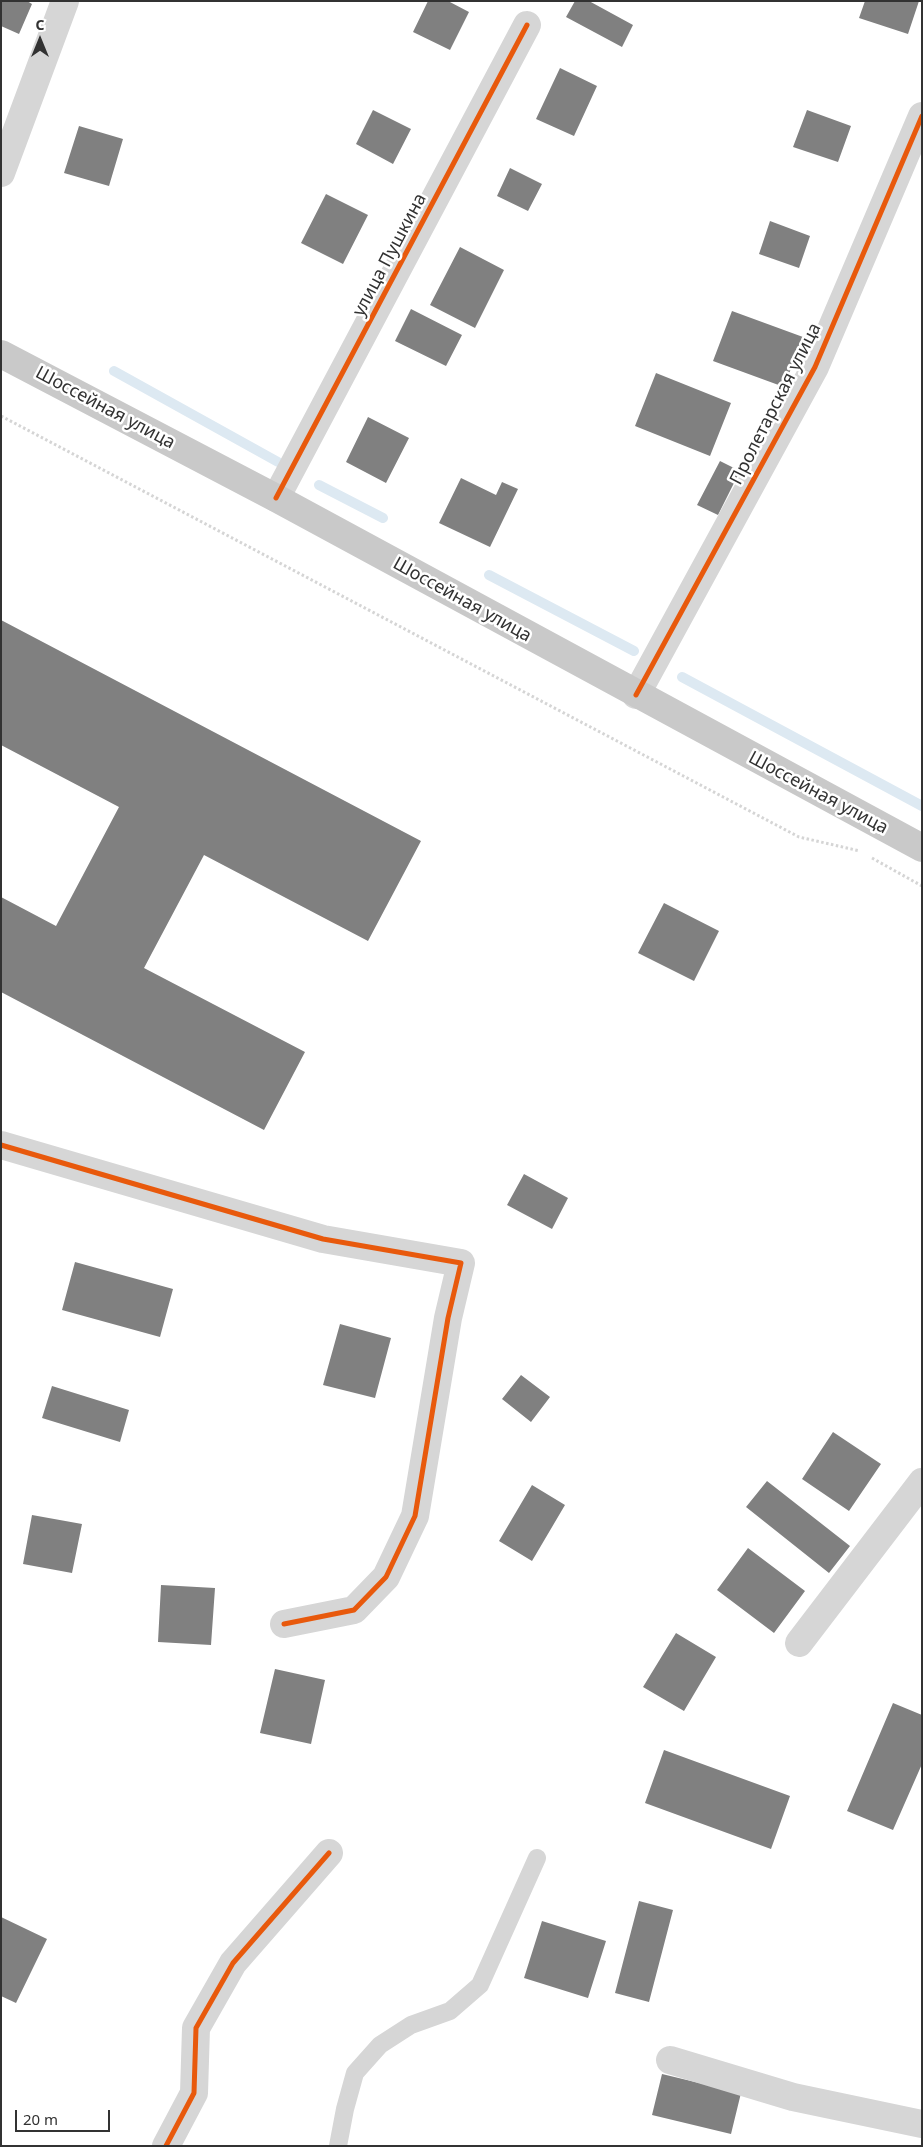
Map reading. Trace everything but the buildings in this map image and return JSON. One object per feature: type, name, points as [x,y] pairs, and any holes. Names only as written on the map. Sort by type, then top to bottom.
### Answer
[{"type":"main road","name":"Шоссейная улица","points":[[1,354],[276,498],[922,848]]},
{"type":"street","points":[[1,173],[64,1]]},
{"type":"street","name":"улица Пушкина","points":[[276,498],[527,25]]},
{"type":"street","name":"Пролетарская улица","points":[[636,694],[815,366],[922,116]]},
{"type":"street","points":[[1,1145],[323,1239],[461,1263],[448,1318],[415,1516],[386,1577],[354,1610],[284,1624]]},
{"type":"street","points":[[799,1643],[922,1482]]},
{"type":"street","points":[[166,2146],[194,2093],[196,2028],[233,1963],[329,1853]]},
{"type":"street","points":[[670,2060],[793,2097],[922,2124]]},
{"type":"lane","points":[[338,2146],[345,2109],[356,2073],[380,2045],[411,2025],[450,2011],[480,1986],[537,1858]]},
{"type":"path","points":[[1,416],[799,837],[857,850],[922,886]]},
{"type":"waterway","points":[[114,371],[278,462]]},
{"type":"waterway","points":[[319,485],[383,518]]},
{"type":"waterway","points":[[489,575],[634,651]]},
{"type":"waterway","points":[[682,677],[922,806]]},
{"type":"cycle path","points":[[276,498],[527,25]]},
{"type":"cycle path","points":[[636,695],[815,367],[922,116]]},
{"type":"cycle path","points":[[1,1145],[323,1239],[461,1263],[448,1318],[415,1516],[386,1577],[354,1610],[284,1624]]},
{"type":"cycle path","points":[[166,2146],[194,2093],[196,2028],[233,1963],[329,1853]]}]
